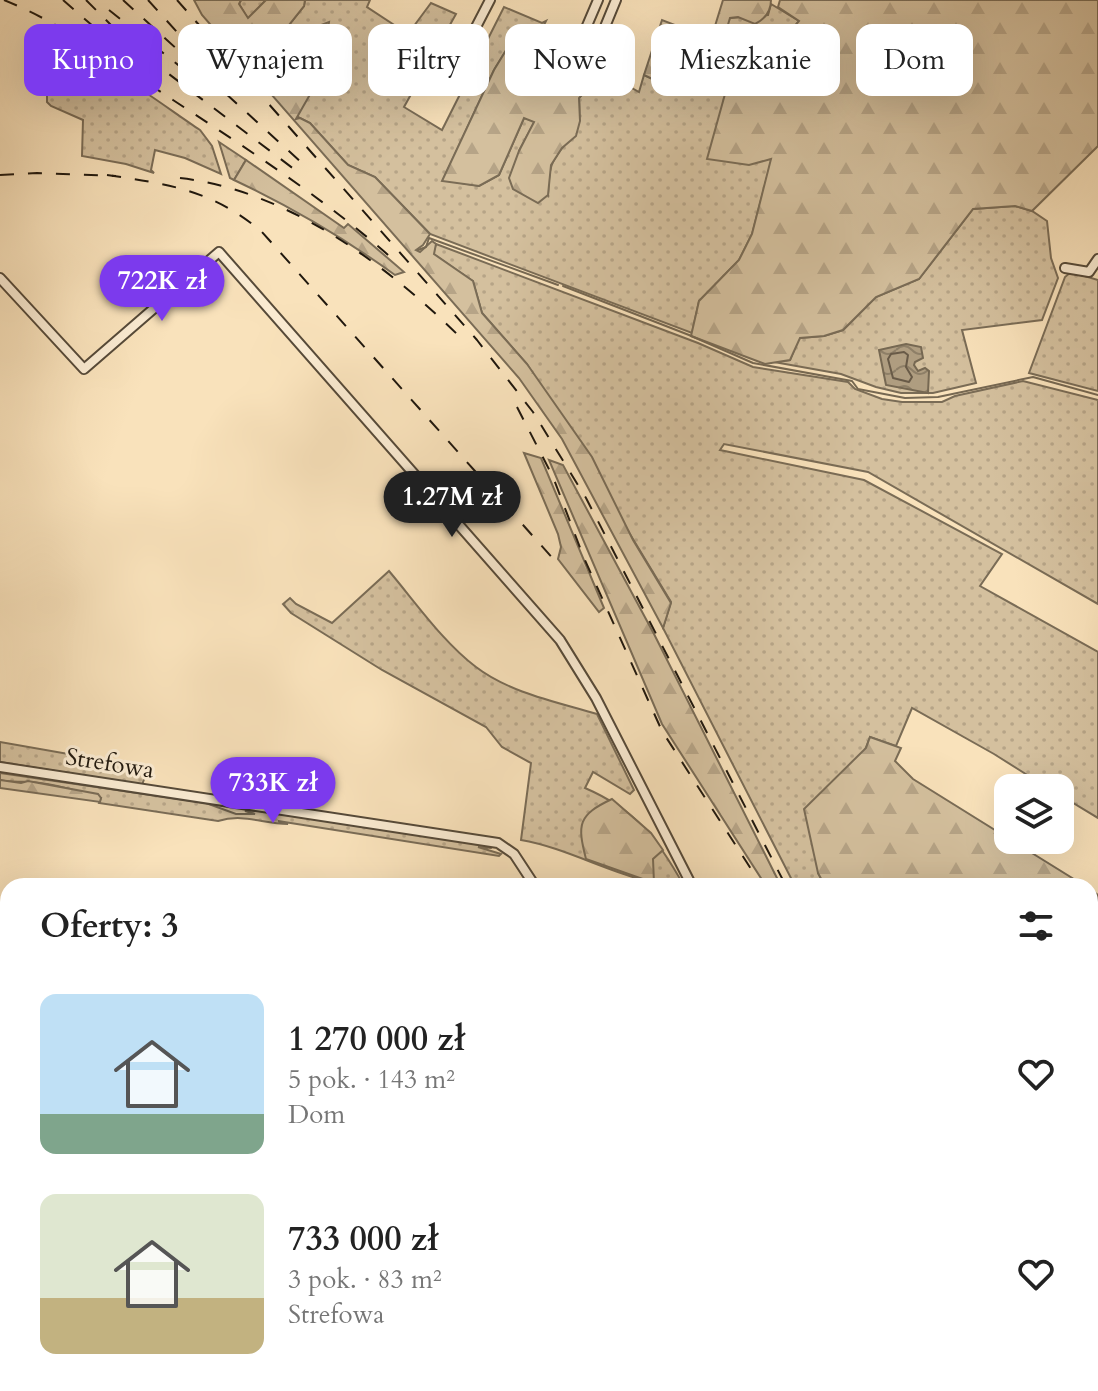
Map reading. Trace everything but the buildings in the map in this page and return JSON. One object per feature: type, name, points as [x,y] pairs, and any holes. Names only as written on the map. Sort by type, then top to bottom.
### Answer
[{"type":"street","points":[[478,24],[490,0]]},
{"type":"street","points":[[588,24],[598,0]]},
{"type":"street","points":[[606,24],[616,0]]},
{"type":"street","points":[[0,278],[84,369],[219,252],[560,640],[596,698],[688,878]]},
{"type":"street","points":[[1065,268],[1089,272],[1098,259]]},
{"type":"street","name":"Strefowa","points":[[0,767],[498,843],[514,854],[530,878]]},
{"type":"green space","points":[[194,0],[241,0],[239,4],[248,18],[266,0],[305,0],[290,24],[210,24]]},
{"type":"green space","points":[[241,0],[266,0],[248,19],[239,4]]},
{"type":"green space","points":[[305,0],[370,0],[367,7],[393,24],[368,24],[368,96],[410,96],[404,107],[442,130],[459,96],[482,96],[443,180],[479,186],[499,175],[524,118],[535,121],[519,151],[548,195],[551,166],[577,130],[579,98],[635,96],[635,90],[639,92],[644,75],[651,78],[651,96],[766,96],[772,158],[752,234],[739,260],[699,301],[692,333],[430,234],[375,177],[348,165],[310,123],[296,116],[293,96],[352,96],[352,24],[290,24]]},
{"type":"green space","points":[[723,0],[771,0],[767,15],[755,24],[738,17],[730,18],[728,24],[716,24]]},
{"type":"green space","points":[[780,0],[1098,0],[1098,146],[1032,211],[1015,206],[973,209],[919,279],[876,297],[843,330],[824,336],[800,338],[790,360],[765,364],[691,336],[699,301],[739,260],[752,234],[771,159],[749,165],[707,159],[724,96],[840,96],[840,24],[797,24],[799,21],[778,7]]},
{"type":"green space","points":[[431,3],[456,14],[450,24],[415,24]]},
{"type":"green space","points":[[771,4],[799,21],[797,24],[726,24],[730,18],[768,15]]},
{"type":"green space","points":[[504,7],[542,23],[546,21],[544,24],[505,24],[505,52],[489,81],[489,37]]},
{"type":"green space","points":[[505,52],[505,96],[581,96],[576,136],[562,148],[551,165],[548,195],[538,203],[513,189],[509,178],[534,122],[524,118],[499,175],[479,186],[442,181],[482,96],[489,96],[489,81]]},
{"type":"green space","points":[[651,54],[651,78],[644,75]]},
{"type":"green space","points":[[47,96],[150,96],[200,130],[212,146],[221,174],[185,158],[155,150],[151,170],[154,173],[82,156],[83,120],[47,102]]},
{"type":"green space","points":[[273,96],[309,96],[296,119],[310,123],[348,165],[375,177],[430,234],[416,250],[420,252],[432,241],[436,244],[434,254],[473,281],[482,313],[527,364],[592,457],[633,540],[671,603],[663,628],[562,439],[519,378]]},
{"type":"green space","points":[[219,142],[246,160],[234,180],[230,178]]},
{"type":"green space","points":[[246,160],[344,228],[348,224],[404,272],[395,275],[317,224],[234,180]]},
{"type":"green space","points":[[1015,206],[1032,211],[1047,221],[1051,258],[1058,278],[1042,320],[962,330],[976,383],[933,393],[901,393],[841,374],[774,362],[790,360],[799,338],[824,336],[843,330],[876,297],[919,279],[973,209]]},
{"type":"green space","points":[[436,244],[698,343],[753,367],[848,382],[855,389],[882,399],[942,402],[955,396],[1023,381],[1098,400],[1098,604],[868,472],[724,444],[720,450],[864,480],[1002,554],[980,586],[1098,652],[1098,818],[1074,803],[1074,774],[1026,774],[912,708],[896,746],[870,737],[818,873],[821,878],[791,878],[663,628],[671,602],[527,364],[482,313],[473,281],[433,254]]},
{"type":"green space","points":[[1071,272],[1098,280],[1098,391],[1029,373],[1065,277]]},
{"type":"green space","points":[[524,453],[541,458],[604,608],[599,612],[558,559],[561,547],[558,534]]},
{"type":"green space","points":[[549,460],[563,465],[654,634],[777,878],[761,878],[662,724]]},
{"type":"green space","points":[[389,571],[441,634],[489,676],[550,701],[597,714],[634,790],[630,794],[593,772],[585,788],[632,816],[655,840],[679,878],[636,878],[521,840],[531,763],[502,747],[486,727],[382,670],[291,613],[283,604],[290,598],[332,623]]},
{"type":"green space","points":[[870,737],[901,748],[895,761],[913,779],[994,829],[994,854],[1034,854],[1072,878],[821,878],[804,809],[866,748]]},
{"type":"green space","points":[[0,742],[148,768],[142,785],[0,762]]},
{"type":"green space","points":[[0,773],[206,803],[236,814],[255,814],[245,811],[253,810],[493,846],[478,847],[501,854],[278,821],[288,824],[245,818],[218,821],[99,803],[101,798],[58,786],[0,780]]},
{"type":"green space","points":[[0,780],[28,781],[98,794],[101,798],[100,802],[0,788]]},
{"type":"green space","points":[[612,799],[651,833],[663,850],[653,859],[654,878],[640,878],[586,859],[581,829],[592,810]]},
{"type":"water","points":[[906,344],[921,347],[923,358],[914,365],[918,371],[925,368],[929,371],[928,393],[886,385],[879,350]]},
{"type":"waterway","points":[[418,250],[426,247],[429,238],[558,285]]},
{"type":"waterway","points":[[563,286],[753,363],[852,381],[858,389],[905,398],[938,397],[1033,377],[1098,395]]},
{"type":"railway","points":[[4,0],[91,46],[230,138],[316,197],[396,262]]},
{"type":"railway","points":[[63,0],[91,24]]},
{"type":"railway","points":[[86,0],[132,46],[303,176]]},
{"type":"railway","points":[[123,0],[302,163]]},
{"type":"railway","points":[[148,0],[178,33]]},
{"type":"railway","points":[[177,0],[477,340],[533,412],[586,498],[782,878]]},
{"type":"railway","points":[[109,10],[178,65]]},
{"type":"railway","points":[[0,175],[116,176]]},
{"type":"railway","points":[[107,175],[189,191],[226,207],[262,232],[556,562]]},
{"type":"railway","points":[[180,178],[220,185],[259,198],[334,236],[403,285],[463,340]]},
{"type":"railway","points":[[517,407],[553,477],[584,558],[662,731],[757,878]]}]
